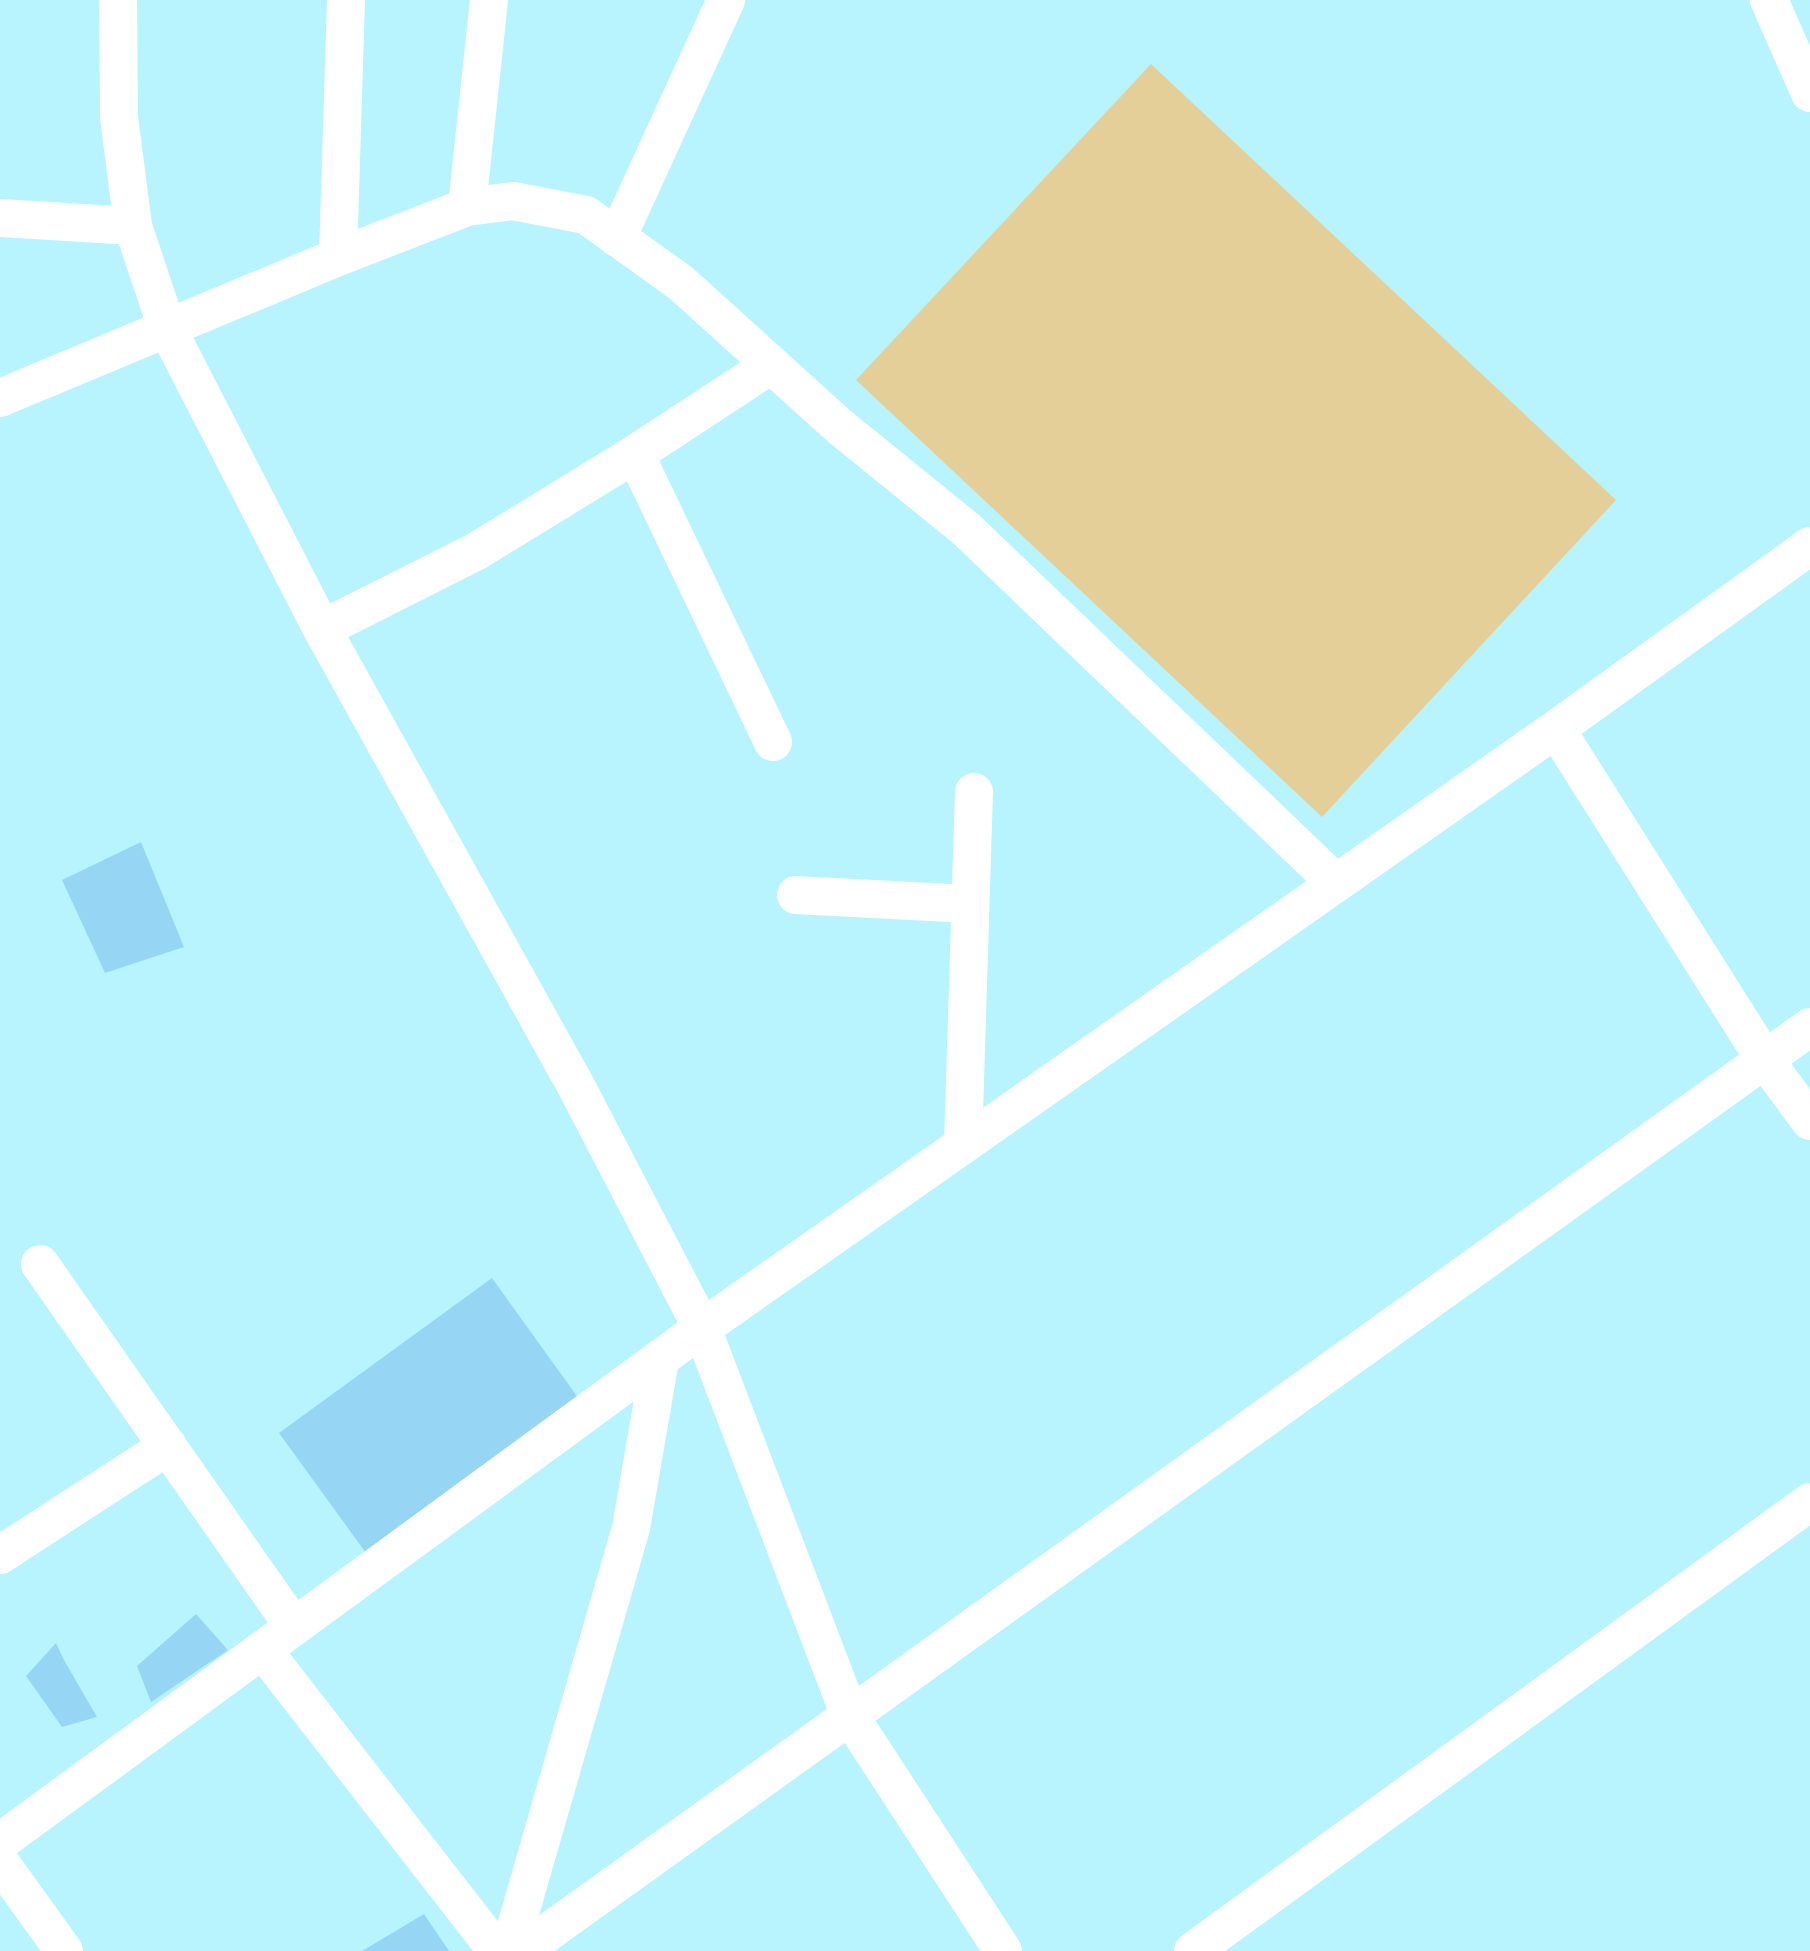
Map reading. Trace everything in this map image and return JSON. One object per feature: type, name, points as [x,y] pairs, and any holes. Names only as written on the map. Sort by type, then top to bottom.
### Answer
[{"type":"street","points":[[118,0],[119,117],[133,226],[167,328],[322,629],[576,1086],[702,1328],[850,1716],[1003,1951]]},
{"type":"street","points":[[338,257],[346,0]]},
{"type":"street","points":[[467,207],[489,0]]},
{"type":"street","points":[[617,238],[726,0]]},
{"type":"street","points":[[1769,0],[1810,93]]},
{"type":"street","points":[[0,398],[338,257],[467,207],[513,201],[586,215],[681,283],[839,426],[967,529],[1336,883]]},
{"type":"street","points":[[0,218],[133,226]]},
{"type":"street","points":[[322,629],[477,551],[635,454],[771,365]]},
{"type":"street","points":[[635,454],[773,742]]},
{"type":"street","points":[[0,1842],[702,1328],[1556,729],[1810,546]]},
{"type":"street","points":[[1556,729],[1765,1060],[1810,1121]]},
{"type":"street","points":[[963,1145],[974,792]]},
{"type":"street","points":[[796,895],[971,904]]},
{"type":"street","points":[[522,1951],[1810,1027]]},
{"type":"street","points":[[40,1264],[294,1627]]},
{"type":"street","points":[[509,1951],[631,1528],[660,1360]]},
{"type":"street","points":[[0,1555],[168,1446]]},
{"type":"street","points":[[1193,1951],[1810,1502]]},
{"type":"street","points":[[263,1650],[497,1951]]},
{"type":"street","points":[[0,1862],[64,1951]]},
{"type":"shaded area","points":[[1151,64],[1616,500],[1322,817],[856,380]]},
{"type":"building","points":[[141,842],[184,947],[105,973],[62,880]]},
{"type":"building","points":[[492,1278],[579,1399],[366,1553],[279,1433]]},
{"type":"building","points":[[196,1614],[228,1650],[151,1702],[137,1666]]},
{"type":"building","points":[[56,1643],[97,1717],[62,1727],[26,1676]]},
{"type":"building","points":[[424,1914],[449,1951],[362,1951]]}]
